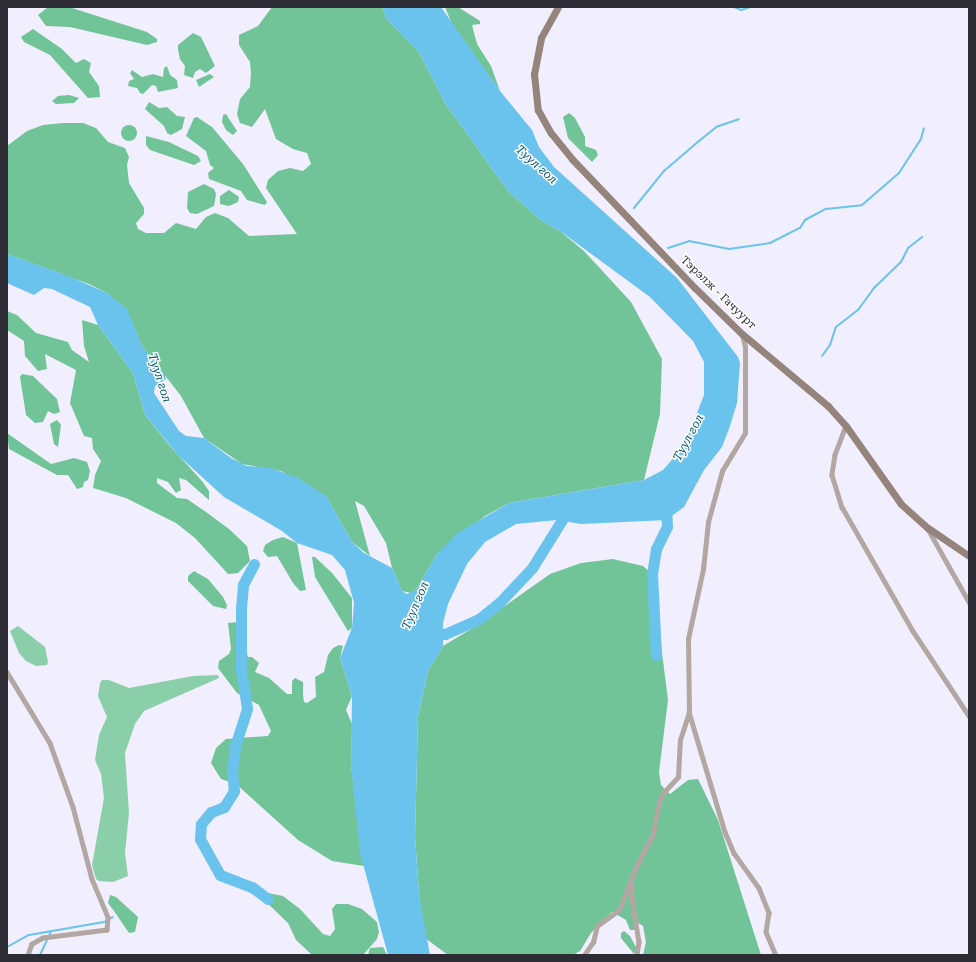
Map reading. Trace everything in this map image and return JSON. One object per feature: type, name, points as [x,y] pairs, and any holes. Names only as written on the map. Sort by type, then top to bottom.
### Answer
[{"type":"main road","name":"Тэрэлж - Гачуурт","points":[[558,7],[541,38],[535,62],[535,91],[543,120],[572,160],[741,333],[828,406],[846,426],[892,494],[928,528],[969,556]]},
{"type":"street","points":[[741,333],[745,347],[745,433],[722,471],[708,522],[703,569],[688,639],[689,712],[725,832],[734,853],[759,888],[769,913],[766,932],[776,955]]},
{"type":"street","points":[[846,426],[835,455],[832,475],[842,507],[913,630],[969,716]]},
{"type":"street","points":[[928,528],[969,602]]},
{"type":"street","points":[[7,672],[50,744],[73,807],[92,879],[108,917],[107,930],[43,938],[32,944],[28,955]]},
{"type":"street","points":[[584,955],[593,942],[597,926],[619,910],[654,833],[659,802],[663,793],[678,777],[680,740],[689,712]]},
{"type":"street","points":[[632,879],[632,899],[639,942],[637,955]]},
{"type":"green space","points":[[48,7],[69,7],[147,32],[157,39],[157,42],[147,45],[70,27],[46,26],[38,15]]},
{"type":"green space","points":[[272,7],[383,7],[386,18],[419,52],[445,103],[508,191],[542,221],[560,231],[584,251],[631,302],[662,359],[660,414],[644,480],[509,503],[485,516],[437,554],[416,590],[411,593],[402,591],[392,568],[386,543],[364,506],[355,501],[370,556],[352,542],[326,496],[281,471],[242,464],[204,438],[181,396],[142,346],[126,309],[107,293],[89,284],[7,254],[7,146],[27,131],[43,125],[63,123],[83,123],[96,128],[108,142],[125,148],[129,157],[127,165],[129,183],[144,208],[144,214],[136,223],[138,229],[146,233],[164,233],[176,223],[196,229],[206,217],[215,213],[228,218],[249,236],[297,234],[266,188],[268,180],[278,171],[290,168],[303,171],[311,164],[307,153],[293,149],[276,139],[265,109],[252,127],[240,123],[237,114],[240,99],[250,87],[251,73],[250,62],[239,45],[239,35],[258,26]]},
{"type":"green space","points":[[445,7],[458,7],[480,21],[480,24],[472,25],[477,44],[491,66],[500,91],[452,24]]},
{"type":"green space","points":[[33,29],[62,49],[76,63],[84,59],[91,63],[89,72],[99,86],[100,97],[88,98],[50,55],[24,42],[21,37]]},
{"type":"green space","points":[[193,33],[201,37],[215,66],[206,73],[200,69],[195,72],[193,78],[184,75],[185,66],[180,59],[178,45]]},
{"type":"green space","points":[[167,66],[170,75],[177,80],[178,88],[158,92],[156,86],[152,85],[143,94],[140,93],[137,88],[128,86],[129,81],[134,79],[130,73],[132,70],[142,77],[153,74],[163,77],[164,68]]},
{"type":"green space","points":[[210,74],[214,77],[199,87],[196,80]]},
{"type":"green space","points":[[69,95],[79,98],[74,103],[56,104],[52,101],[58,96]]},
{"type":"green space","points":[[149,102],[159,108],[167,107],[177,116],[185,117],[182,129],[171,135],[167,133],[164,126],[145,109]]},
{"type":"green space","points":[[569,113],[575,118],[585,137],[585,146],[596,150],[598,155],[592,162],[568,138],[563,117]]},
{"type":"green space","points":[[226,114],[237,131],[233,135],[226,130],[222,122],[223,115]]},
{"type":"green space","points":[[197,117],[212,127],[243,164],[267,202],[265,205],[247,200],[241,191],[209,179],[208,173],[214,168],[210,165],[206,151],[186,136],[194,118]]},
{"type":"green space","points":[[129,125],[136,130],[137,133],[132,140],[129,141],[122,136],[121,133],[126,126]]},
{"type":"green space","points":[[146,136],[169,142],[198,156],[201,161],[194,165],[150,150],[146,145]]},
{"type":"green space","points":[[204,184],[214,189],[216,194],[214,206],[197,214],[190,213],[187,208],[188,192]]},
{"type":"green space","points":[[229,190],[239,197],[238,202],[229,206],[220,204],[220,196]]},
{"type":"green space","points":[[7,311],[17,315],[36,333],[68,342],[72,350],[89,362],[84,346],[82,320],[98,325],[133,373],[145,415],[171,447],[202,481],[209,491],[209,500],[186,480],[179,478],[181,490],[176,493],[168,482],[157,478],[157,483],[177,498],[187,499],[206,512],[229,529],[247,546],[250,561],[238,573],[228,574],[195,538],[176,523],[126,498],[93,488],[95,475],[101,461],[93,449],[92,438],[84,436],[70,403],[76,370],[45,354],[47,369],[38,371],[25,356],[24,341],[7,330]]},
{"type":"green space","points":[[22,374],[33,376],[57,399],[60,412],[54,414],[48,411],[43,422],[35,423],[26,415],[20,377]]},
{"type":"green space","points":[[57,420],[61,425],[58,447],[54,444],[50,424]]},
{"type":"green space","points":[[7,433],[51,464],[74,458],[87,462],[90,471],[88,480],[84,482],[83,487],[77,489],[68,475],[57,475],[9,449]]},
{"type":"green space","points":[[283,537],[297,543],[306,590],[300,591],[293,583],[277,556],[268,557],[263,551],[265,545],[273,540]]},
{"type":"green space","points":[[312,557],[315,557],[332,573],[352,598],[352,628],[348,631],[315,577]]},
{"type":"green space","points":[[613,559],[643,566],[652,574],[668,700],[659,772],[661,785],[670,794],[688,780],[698,779],[718,820],[761,955],[643,955],[646,942],[643,926],[638,923],[635,930],[630,930],[626,920],[612,912],[591,933],[580,951],[573,955],[448,955],[425,938],[419,894],[415,837],[418,716],[428,671],[443,646],[481,623],[550,574],[581,563]]},
{"type":"green space","points":[[194,571],[208,579],[223,597],[227,605],[226,609],[213,606],[188,581],[188,576]]},
{"type":"green space","points":[[239,622],[244,632],[244,645],[248,657],[252,657],[259,663],[255,672],[269,678],[287,694],[292,694],[292,681],[295,678],[303,682],[304,702],[307,703],[316,697],[315,677],[324,672],[328,655],[333,648],[339,645],[343,646],[340,658],[352,696],[346,710],[352,724],[351,764],[364,866],[332,861],[298,840],[236,784],[221,779],[211,763],[216,748],[226,739],[268,736],[271,731],[259,705],[237,693],[218,668],[219,661],[229,654],[231,649],[228,623]]},
{"type":"green space","points":[[18,626],[45,647],[48,662],[47,665],[36,666],[26,661],[19,653],[10,631]]},
{"type":"green space","points":[[218,675],[219,678],[144,711],[135,724],[125,753],[129,813],[125,853],[128,876],[113,882],[99,881],[96,879],[92,865],[104,798],[101,774],[95,760],[99,735],[107,717],[98,696],[100,683],[102,680],[109,680],[129,688],[193,676]]},
{"type":"green space","points":[[268,893],[283,896],[300,909],[323,934],[330,936],[335,929],[332,909],[336,904],[348,904],[362,909],[377,922],[379,932],[377,939],[363,955],[312,955],[296,940],[288,923],[263,899]]},
{"type":"green space","points":[[110,895],[116,897],[138,917],[135,932],[129,933],[108,903]]},
{"type":"green space","points":[[624,931],[630,936],[637,949],[634,954],[621,938],[621,933]]},
{"type":"green space","points":[[383,947],[387,955],[368,955],[370,948]]},
{"type":"water","name":"Туул гол","points":[[383,7],[441,7],[500,91],[532,130],[539,147],[554,167],[677,278],[738,357],[740,363],[737,403],[722,447],[704,470],[684,507],[667,520],[581,524],[557,520],[516,524],[485,542],[467,564],[448,604],[443,623],[443,646],[428,671],[418,716],[415,837],[419,894],[430,955],[388,955],[360,853],[351,764],[352,696],[340,658],[352,628],[354,603],[345,570],[332,555],[297,543],[282,531],[224,497],[179,456],[145,415],[133,373],[98,325],[90,307],[52,289],[44,288],[34,295],[7,283],[7,254],[71,277],[107,293],[127,309],[142,346],[165,375],[166,379],[155,386],[154,393],[179,431],[186,436],[204,438],[231,458],[247,466],[271,468],[298,478],[326,496],[352,542],[364,553],[392,568],[402,591],[407,594],[416,590],[437,554],[459,532],[509,503],[644,480],[663,470],[684,446],[704,395],[704,362],[693,341],[650,297],[560,231],[542,221],[508,191],[445,103],[419,52],[386,18]]},
{"type":"waterway","points":[[734,7],[741,10],[750,7]]},
{"type":"waterway","points":[[634,208],[664,171],[699,141],[716,127],[739,119]]},
{"type":"waterway","points":[[668,248],[689,241],[729,249],[770,243],[800,228],[805,220],[826,209],[862,205],[899,173],[921,139],[924,128]]},
{"type":"waterway","points":[[822,356],[830,345],[836,327],[858,310],[875,287],[901,262],[908,248],[922,237]]},
{"type":"waterway","points":[[656,655],[652,574],[656,549],[667,526],[666,505]]},
{"type":"waterway","points":[[431,633],[445,634],[479,619],[500,602],[532,568],[570,507]]},
{"type":"waterway","points":[[254,564],[243,585],[241,609],[241,670],[247,709],[235,746],[232,770],[234,791],[224,807],[211,812],[201,824],[200,839],[220,875],[252,887],[268,899]]},
{"type":"waterway","points":[[7,947],[29,935],[104,922],[113,917]]},
{"type":"waterway","points":[[40,955],[51,931]]}]
